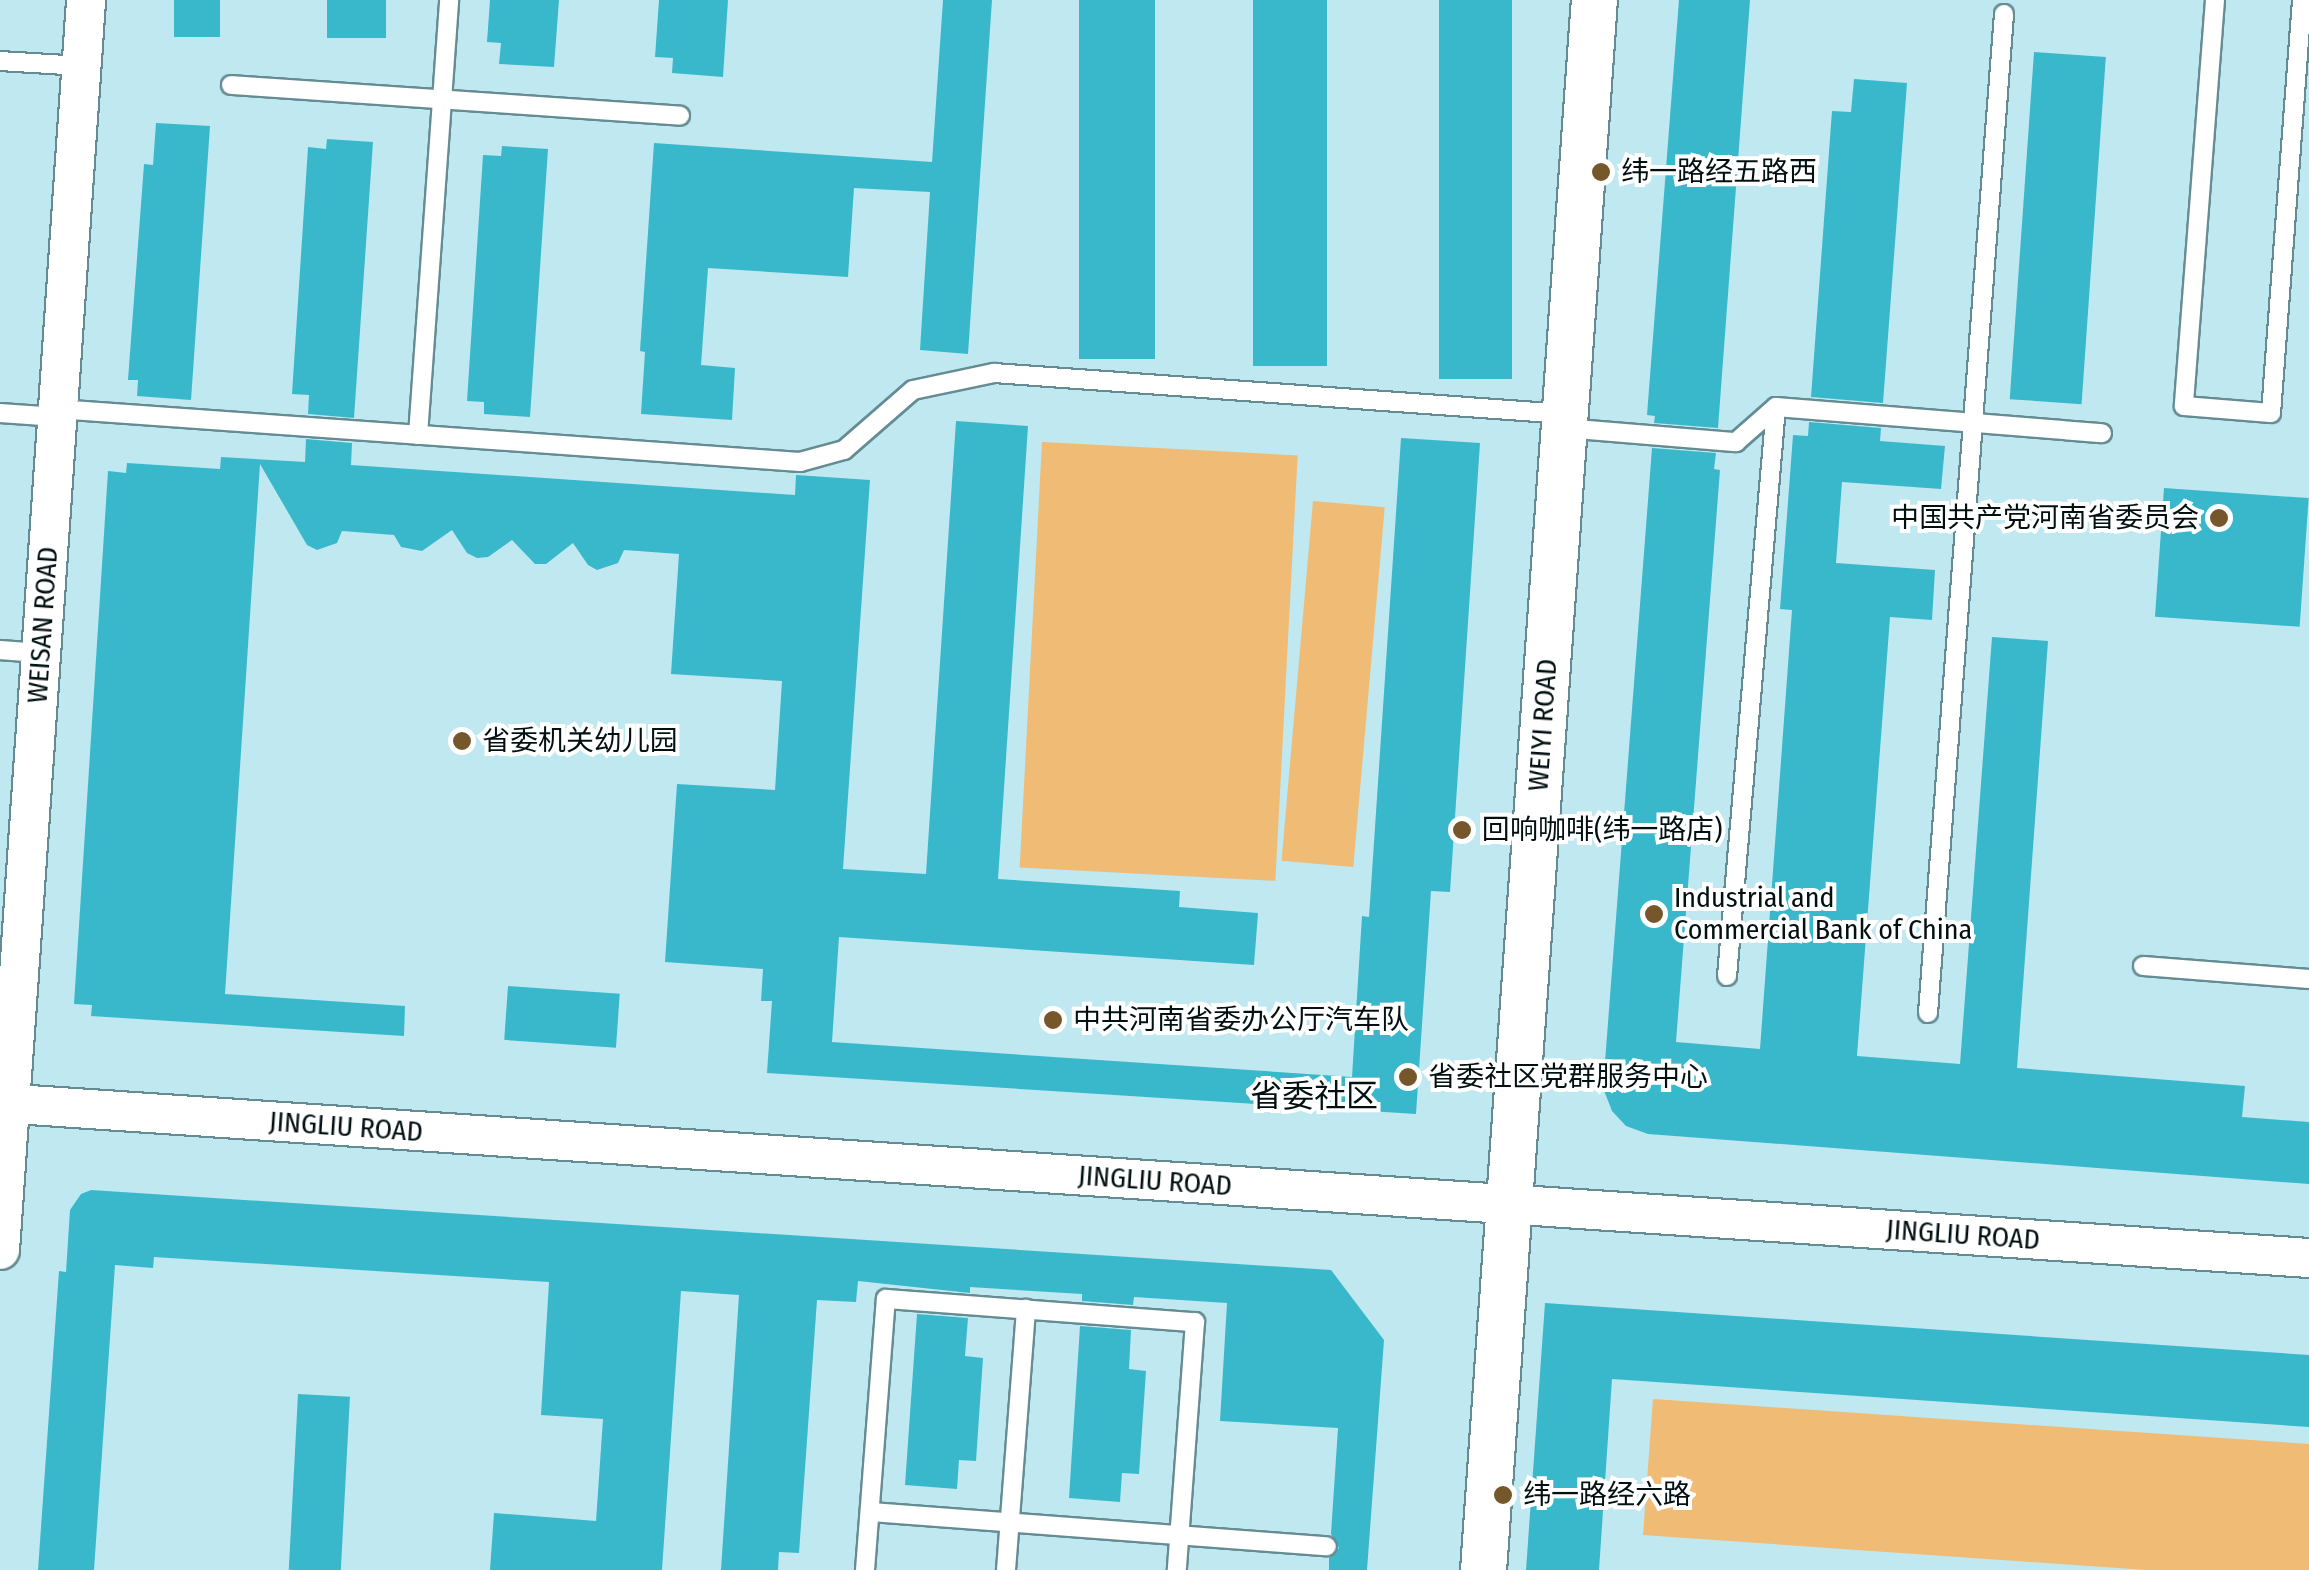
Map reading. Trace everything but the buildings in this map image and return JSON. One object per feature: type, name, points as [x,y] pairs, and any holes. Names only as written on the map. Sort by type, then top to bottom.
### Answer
[{"type":"street","name":"WEISAN ROAD","points":[[0,1250],[5,1104],[86,0]]},
{"type":"street","name":"WEIYI ROAD","points":[[1483,1570],[1594,0]]},
{"type":"street","name":"JINGLIU ROAD","points":[[5,1104],[2309,1258]]},
{"type":"lane","points":[[418,435],[449,0]]},
{"type":"lane","points":[[2215,0],[2184,406],[2271,413],[2301,125],[2302,0]]},
{"type":"lane","points":[[1928,1013],[2004,14]]},
{"type":"lane","points":[[0,61],[81,66]]},
{"type":"lane","points":[[230,84],[680,116]]},
{"type":"lane","points":[[0,413],[418,435],[800,462],[844,450],[913,390],[994,374],[1564,421],[1736,442],[1776,408],[2102,433]]},
{"type":"lane","points":[[1727,976],[1776,408]]},
{"type":"lane","points":[[0,650],[41,653]]},
{"type":"lane","points":[[2143,966],[2309,979]]},
{"type":"lane","points":[[865,1570],[886,1299],[1195,1322],[1176,1570]]},
{"type":"lane","points":[[1006,1570],[1026,1310]]},
{"type":"lane","points":[[870,1512],[1327,1546]]},
{"type":"shaded area","points":[[1042,442],[1298,455],[1275,881],[1020,867]]},
{"type":"shaded area","points":[[1313,501],[1385,507],[1353,867],[1282,861]]},
{"type":"shaded area","points":[[1653,1399],[2309,1444],[2309,1570],[2147,1570],[1643,1535]]},
{"type":"place","name":"纬一路经五路西","points":[[1601,172]]},
{"type":"place","name":"中国共产党河南省委员会","points":[[2219,518]]},
{"type":"place","name":"省委机关幼儿园","points":[[462,741]]},
{"type":"place","name":"回响咖啡(纬一路店)","points":[[1462,830]]},
{"type":"place","name":"Industrial and Commercial Bank of China","points":[[1654,914]]},
{"type":"place","name":"中共河南省委办公厅汽车队","points":[[1053,1020]]},
{"type":"place","name":"省委社区党群服务中心","points":[[1408,1077]]},
{"type":"place","name":"纬一路经六路","points":[[1503,1495]]},
{"type":"district","name":"省委社区","points":[[1314,1096]]}]
